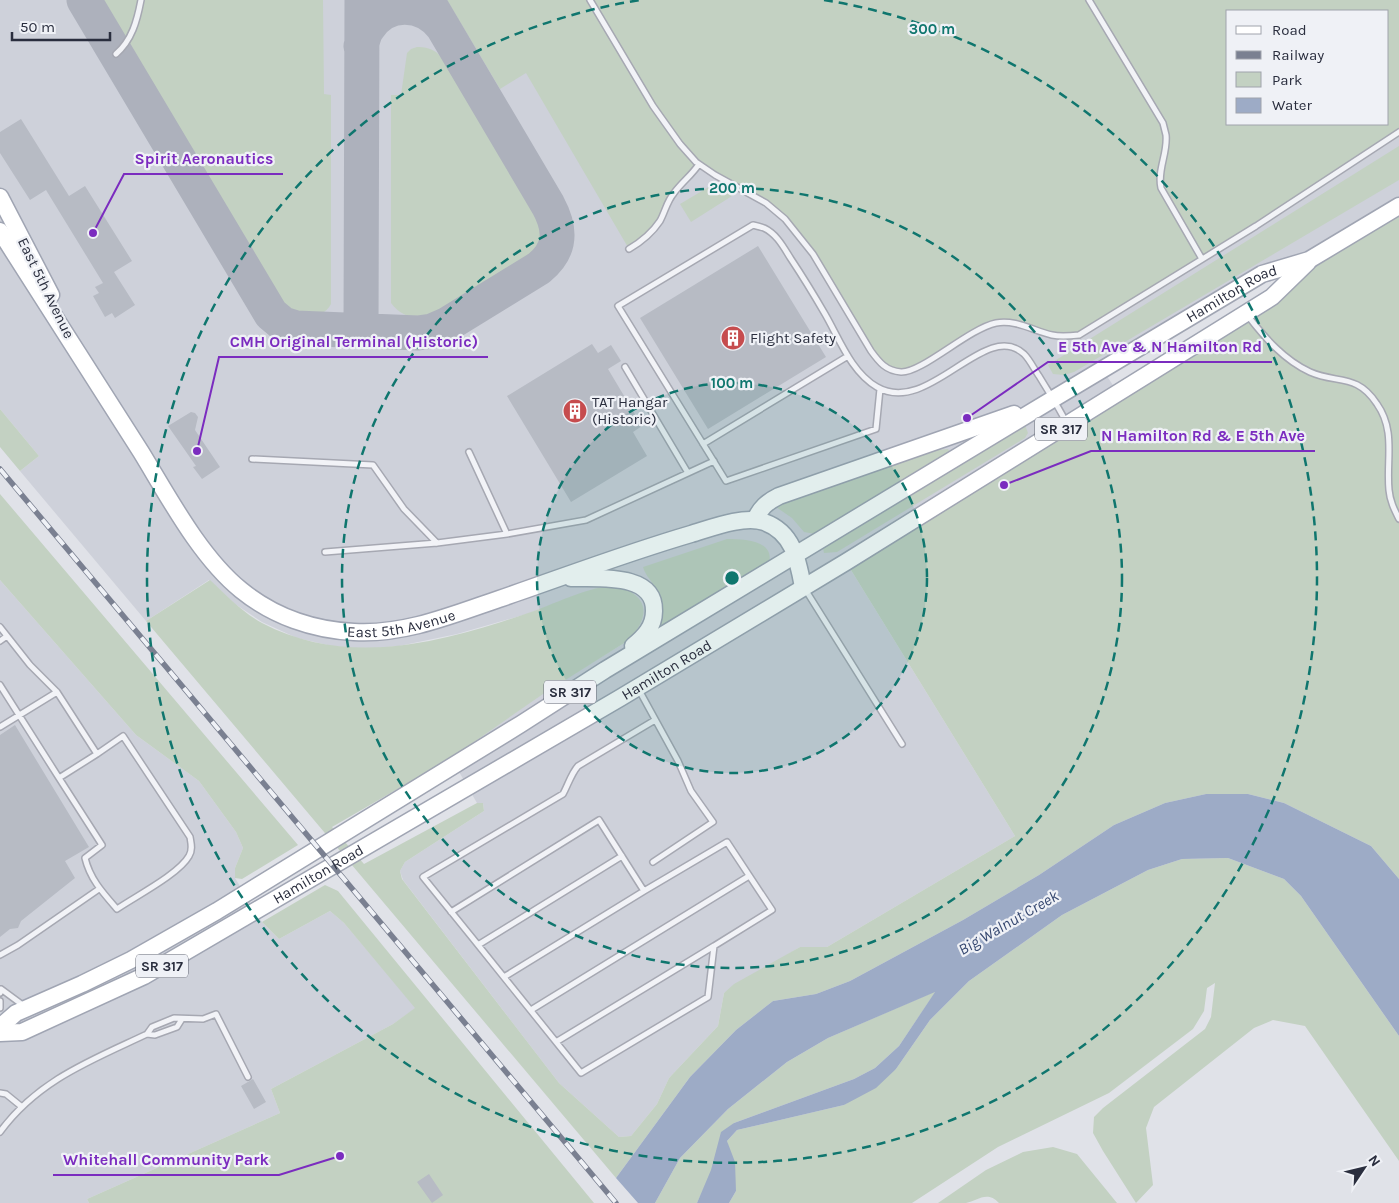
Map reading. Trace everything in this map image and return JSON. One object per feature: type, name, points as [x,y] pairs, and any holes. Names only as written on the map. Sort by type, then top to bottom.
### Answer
[{"type":"main road","name":"East 5th Avenue","points":[[0,197],[38,267],[76,352]]},
{"type":"main road","name":"Hamilton Road","points":[[0,1033],[22,1032],[144,976],[638,688],[1246,314],[1272,297],[1309,260],[1399,206]]},
{"type":"main road","name":"East 5th Avenue","points":[[1,236],[211,560],[241,590],[276,613],[316,627],[336,631],[381,632],[404,629],[682,537],[716,527],[755,520]]},
{"type":"main road","name":"Hamilton Road","points":[[0,1027],[16,1013],[131,960],[217,911],[488,745],[605,670],[1262,274],[1309,260]]},
{"type":"main road","points":[[803,587],[796,554],[787,540],[778,530],[767,523],[755,520],[762,507],[769,501],[1049,401]]},
{"type":"main road","points":[[561,577],[626,581],[641,586],[652,599],[654,617],[646,634],[605,670]]},
{"type":"lane","points":[[116,54],[127,44],[141,0]]},
{"type":"lane","points":[[590,0],[666,126],[680,144],[699,164],[766,204],[785,219],[813,254],[870,351],[880,364],[892,370],[903,372],[921,365],[979,328],[998,323],[1011,323],[1052,335],[1079,334],[1325,182],[1399,132]]},
{"type":"lane","points":[[1089,0],[1162,123],[1166,135],[1166,146],[1159,178],[1161,188],[1202,259]]},
{"type":"lane","points":[[629,249],[639,243],[653,230],[661,220],[674,193],[693,174],[699,164]]},
{"type":"lane","points":[[880,389],[876,429],[726,481],[618,306],[753,226],[764,228],[776,237],[799,270],[848,356],[863,377],[880,389],[898,393],[921,388],[988,349],[1007,345],[1024,355],[1049,401],[1068,424]]},
{"type":"lane","points":[[1246,314],[1263,336],[1281,353],[1298,365],[1311,373],[1346,380],[1361,386],[1372,396],[1379,406],[1388,430],[1390,445],[1388,490],[1391,504],[1399,519]]},
{"type":"lane","points":[[703,444],[848,356]]},
{"type":"lane","points":[[625,367],[688,473]]},
{"type":"lane","points":[[469,452],[507,534]]},
{"type":"lane","points":[[252,459],[373,464],[404,509],[436,542]]},
{"type":"lane","points":[[325,552],[507,534],[586,520],[714,461]]},
{"type":"lane","points":[[803,587],[902,744]]},
{"type":"lane","points":[[0,627],[30,664],[57,692],[97,754]]},
{"type":"lane","points":[[0,641],[7,636]]},
{"type":"lane","points":[[0,685],[59,778],[102,845],[85,858],[88,870],[99,889],[118,909],[179,869],[190,855],[192,847],[190,837],[122,736],[59,778]]},
{"type":"lane","points":[[638,688],[678,761],[692,791],[713,822],[653,862]]},
{"type":"lane","points":[[0,727],[57,692]]},
{"type":"lane","points":[[656,720],[578,766],[573,772],[571,781],[563,794],[423,877],[581,1073],[708,997],[714,946]]},
{"type":"lane","points":[[451,912],[599,820],[644,891]]},
{"type":"lane","points":[[504,977],[727,842],[772,910],[556,1042]]},
{"type":"lane","points":[[478,945],[622,856]]},
{"type":"lane","points":[[530,1010],[749,876]]},
{"type":"lane","points":[[0,955],[18,945],[99,889]]},
{"type":"lane","points":[[0,990],[29,1008]]},
{"type":"lane","points":[[0,1001],[0,1008]]},
{"type":"lane","points":[[148,1034],[152,1027],[174,1018],[203,1019],[216,1014],[248,1077]]},
{"type":"lane","points":[[0,1132],[32,1096],[66,1073],[148,1034],[155,1035],[177,1027],[182,1019]]},
{"type":"lane","points":[[0,1093],[6,1094],[22,1107]]},
{"type":"shaded area","points":[[0,0],[1399,0],[1399,206],[1262,274],[1103,370],[1118,393],[846,562],[1015,836],[827,947],[800,947],[724,993],[718,1026],[669,1078],[657,1104],[631,1136],[619,1137],[559,1083],[403,880],[400,871],[405,862],[484,811],[483,803],[477,803],[451,758],[543,693],[629,640],[586,592],[527,614],[457,634],[399,646],[363,649],[332,646],[297,638],[262,622],[235,604],[209,580],[146,621],[20,471],[39,456],[0,409]]},
{"type":"shaded area","points":[[0,580],[136,735],[199,781],[236,832],[243,848],[235,868],[235,878],[262,922],[279,939],[330,911],[344,923],[416,1008],[393,1024],[271,1089],[280,1113],[87,1199],[89,1203],[0,1203]]},
{"type":"green space","points":[[95,0],[323,0],[324,94],[331,95],[331,304],[328,309],[318,315],[300,317],[289,314],[277,302]]},
{"type":"green space","points":[[447,0],[1399,0],[1399,132],[1325,182],[1079,335],[1059,335],[1009,324],[990,324],[970,333],[919,366],[903,372],[880,364],[813,254],[785,219],[766,203],[700,164],[674,193],[653,230],[629,249],[526,73],[500,89]]},
{"type":"green space","points":[[417,47],[427,48],[436,52],[441,57],[471,106],[473,105],[543,222],[546,237],[540,250],[445,309],[429,316],[418,318],[403,314],[391,303],[391,95],[401,95],[407,53]]},
{"type":"green space","points":[[1399,146],[1399,180],[1074,372],[1064,375],[1053,374],[1048,365]]},
{"type":"green space","points":[[712,185],[732,196],[691,222],[680,204]]},
{"type":"green space","points":[[1399,206],[1399,879],[1371,846],[1284,803],[1248,794],[1206,794],[1165,803],[1114,825],[1039,875],[963,920],[850,981],[816,994],[773,1001],[736,1030],[690,1077],[616,1178],[146,621],[210,580],[241,609],[262,623],[295,637],[328,645],[361,648],[395,646],[462,634],[601,587],[619,586],[638,597],[642,603],[643,616],[638,628],[629,640],[543,694],[451,758],[332,827],[364,864],[477,803],[483,803],[484,811],[405,862],[400,871],[402,879],[559,1083],[619,1137],[631,1136],[657,1104],[669,1078],[718,1026],[724,993],[734,984],[800,947],[827,947],[1015,836],[846,562],[1272,297],[1309,260]]},
{"type":"green space","points":[[0,409],[39,456],[20,471],[0,447]]},
{"type":"green space","points":[[1025,425],[1028,433],[1025,438],[837,552],[824,553],[823,548]]},
{"type":"green space","points":[[948,449],[950,452],[815,534],[804,532],[792,518],[776,507],[776,504],[938,450]]},
{"type":"green space","points":[[0,494],[298,845],[242,879],[235,878],[235,868],[243,848],[236,832],[199,781],[136,735],[0,580]]},
{"type":"green space","points":[[727,539],[756,542],[763,545],[770,555],[769,563],[662,629],[660,626],[661,609],[659,594],[643,567]]},
{"type":"green space","points":[[1228,858],[1284,879],[1301,896],[1399,1036],[1399,1161],[1305,1026],[1273,1020],[1254,1028],[1154,1107],[1146,1128],[1153,1185],[1136,1203],[1093,1133],[1094,1117],[1205,1029],[1211,1017],[1215,983],[1207,988],[1204,1011],[1193,1029],[1109,1093],[998,1147],[912,1203],[729,1203],[736,1191],[727,1141],[737,1130],[844,1105],[896,1069],[930,1020],[969,981],[1062,915],[1148,870],[1182,859]]},
{"type":"green space","points":[[325,885],[338,891],[594,1203],[89,1203],[87,1199],[280,1113],[271,1089],[393,1024],[415,1008],[344,923],[330,911],[279,939],[262,922]]},
{"type":"green space","points":[[936,991],[899,1046],[875,1068],[854,1079],[734,1123],[697,1203],[655,1203],[680,1158],[728,1109],[787,1062],[828,1038]]},
{"type":"green space","points":[[1053,1147],[1077,1154],[1117,1203],[999,1203],[990,1197],[982,1197],[966,1203],[938,1203],[986,1170],[1023,1152]]},
{"type":"water","name":"Big Walnut Creek","points":[[1206,794],[1248,794],[1284,803],[1371,846],[1399,879],[1399,1036],[1301,896],[1284,879],[1228,858],[1182,859],[1148,870],[1062,915],[969,981],[930,1020],[896,1069],[876,1088],[844,1105],[737,1130],[727,1141],[735,1162],[736,1191],[729,1203],[697,1203],[711,1170],[721,1132],[734,1123],[854,1079],[875,1068],[899,1046],[935,992],[828,1038],[787,1062],[728,1109],[680,1158],[655,1203],[638,1203],[616,1178],[690,1077],[736,1030],[773,1001],[816,994],[850,981],[963,920],[1039,875],[1114,825],[1165,803]]},
{"type":"building","points":[[21,119],[69,196],[85,186],[132,261],[114,272],[135,305],[115,318],[112,313],[105,317],[93,296],[99,293],[95,287],[103,283],[46,190],[30,200],[0,153],[0,132]]},
{"type":"building","name":"Flight Safety","points":[[758,246],[826,357],[708,429],[640,318]]},
{"type":"building","name":"TAT Hangar (Historic)","points":[[592,344],[598,353],[611,345],[621,361],[608,369],[642,426],[633,432],[647,456],[571,502],[507,396]]},
{"type":"building","points":[[191,412],[195,413],[198,417],[195,430],[220,467],[202,479],[193,467],[196,466],[168,426]]},
{"type":"building","points":[[15,725],[89,847],[65,861],[75,878],[21,921],[18,928],[10,929],[0,937],[0,735]]},
{"type":"building","points":[[253,1079],[266,1102],[254,1109],[241,1086]]},
{"type":"building","points":[[429,1174],[443,1195],[432,1203],[417,1182]]},
{"type":"taxiway","points":[[84,0],[271,314],[283,324],[296,328],[418,333],[432,331],[448,324],[539,268],[552,254],[557,238],[555,222],[548,205],[427,0]]},
{"type":"taxiway","points":[[361,330],[362,0]]},
{"type":"taxiway","points":[[361,46],[367,30],[376,19],[384,12],[394,9],[405,7],[425,12],[435,18],[443,27]]},
{"type":"railway","points":[[0,469],[616,1203]]},
{"type":"place","name":"Spirit Aeronautics","points":[[93,233]]},
{"type":"place","name":"Flight Safety","points":[[733,338]]},
{"type":"place","name":"TAT Hangar (Historic)","points":[[575,411]]},
{"type":"place","name":"E 5th Ave & N Hamilton Rd","points":[[967,418]]},
{"type":"place","name":"CMH Original Terminal (Historic)","points":[[197,451]]},
{"type":"place","name":"N Hamilton Rd & E 5th Ave","points":[[1004,485]]},
{"type":"place","name":"Whitehall Community Park","points":[[340,1156]]}]
